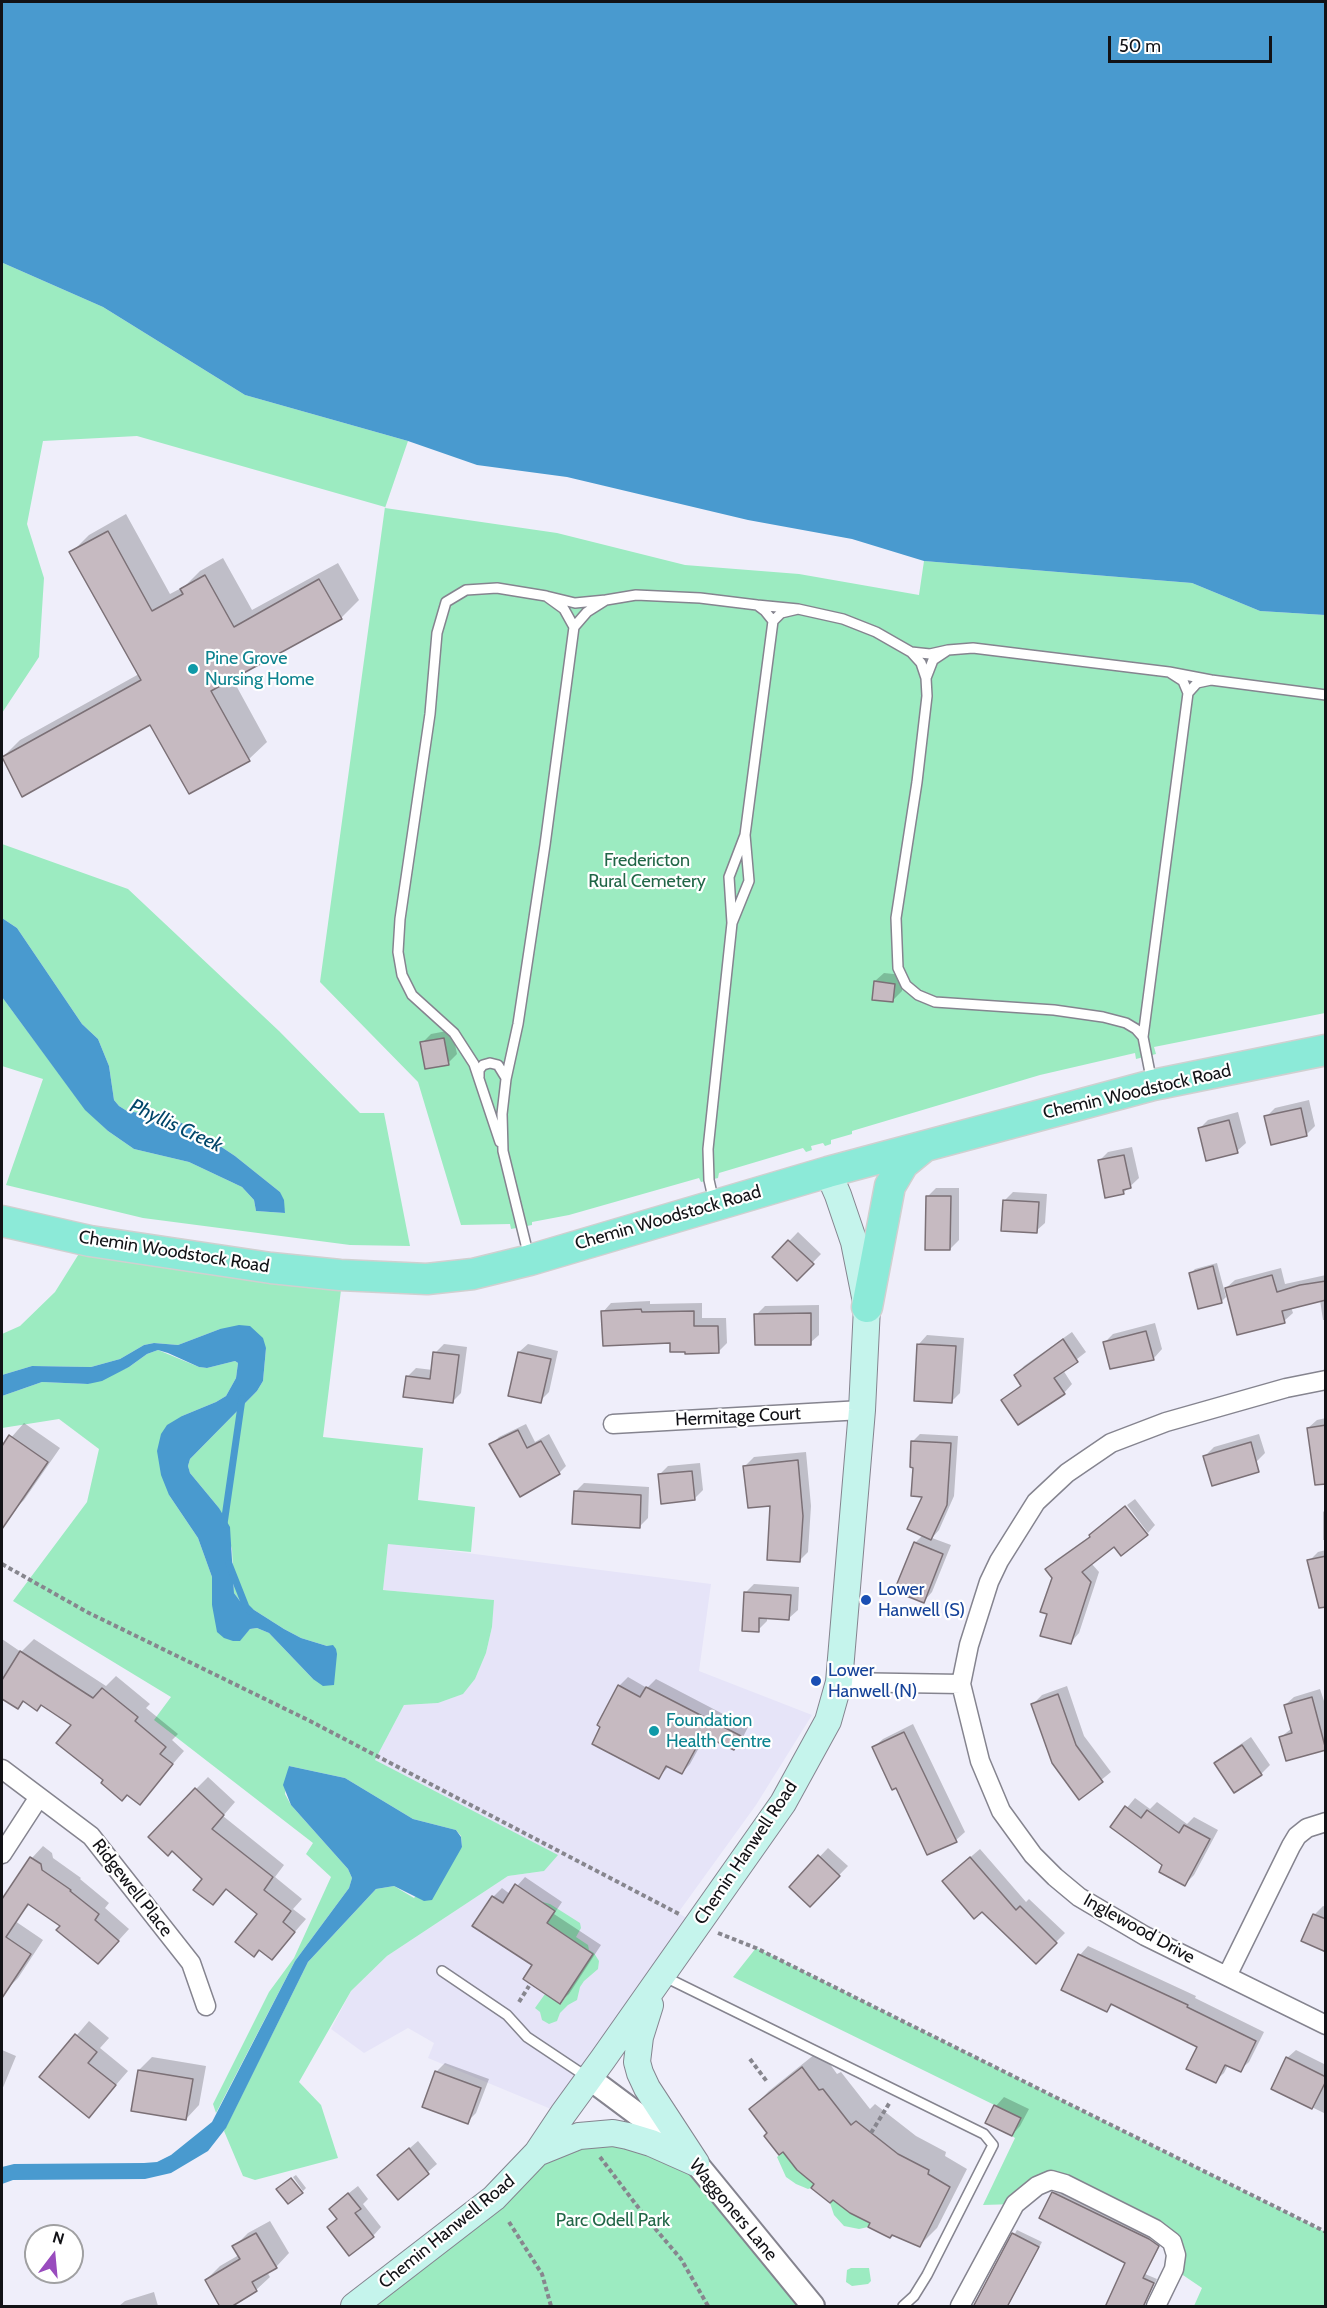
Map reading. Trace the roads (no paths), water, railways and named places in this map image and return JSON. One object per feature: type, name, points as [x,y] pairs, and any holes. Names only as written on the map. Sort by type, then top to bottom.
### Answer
[{"type":"main road","name":"Chemin Woodstock Road","points":[[4,1224],[185,1256],[340,1275],[427,1279],[473,1274],[530,1260],[828,1172],[1153,1085],[1326,1050]]},
{"type":"main road","points":[[867,1307],[890,1186],[903,1164],[926,1145]]},
{"type":"main road","name":"Chemin Hanwell Road","points":[[354,2307],[494,2198],[537,2153],[783,1803],[828,1721],[839,1682],[862,1410],[867,1307],[854,1242],[828,1172]]},
{"type":"main road","points":[[659,1981],[640,2037],[638,2062],[640,2073],[647,2088],[696,2163]]},
{"type":"main road","points":[[537,2153],[579,2136],[613,2133],[651,2144],[696,2163]]},
{"type":"street","points":[[839,1682],[961,1684],[969,1645],[989,1582],[999,1560],[1036,1502],[1066,1473],[1111,1443],[1166,1422],[1286,1388],[1326,1380]]},
{"type":"street","name":"Hermitage Court","points":[[613,1424],[862,1410]]},
{"type":"street","name":"Inglewood Drive","points":[[961,1684],[980,1761],[1006,1818],[1033,1855],[1079,1897],[1145,1936],[1326,2025]]},
{"type":"street","name":"Ridgewell Place","points":[[2,1769],[91,1836],[191,1963],[206,2006]]},
{"type":"street","points":[[2,1854],[39,1797]]},
{"type":"street","points":[[1227,1976],[1291,1846],[1307,1828],[1326,1822]]},
{"type":"street","name":"Waggoners Lane","points":[[589,2078],[656,2128],[696,2163],[813,2307]]},
{"type":"street","points":[[960,2307],[1015,2204],[1037,2186],[1051,2180],[1075,2189],[1155,2229],[1172,2241],[1176,2255],[1174,2269],[1156,2307]]},
{"type":"lane","points":[[530,1260],[503,1151],[474,1064],[454,1033],[412,995],[402,975],[398,952],[400,919],[430,714],[437,633],[446,602],[466,590],[497,588],[575,603],[636,595],[700,598],[798,609],[843,619],[876,632],[911,652],[921,663],[926,678],[927,696],[917,782],[896,918],[898,969],[906,985],[918,995],[935,1002],[1054,1010],[1126,1023],[1137,1023],[1146,1016]]},
{"type":"lane","points":[[546,596],[564,609],[574,627]]},
{"type":"lane","points":[[503,1151],[502,1114],[506,1079],[518,1024],[542,868],[574,627],[587,612],[606,600]]},
{"type":"lane","points":[[757,605],[765,610],[773,621]]},
{"type":"lane","points":[[732,923],[749,881],[745,835],[773,621],[781,613],[798,609]]},
{"type":"lane","points":[[911,652],[930,654],[973,648],[1169,672],[1211,680],[1326,695]]},
{"type":"lane","points":[[926,678],[933,660],[948,650]]},
{"type":"lane","points":[[1153,1085],[1143,1037],[1188,693],[1183,681],[1169,672]]},
{"type":"lane","points":[[1188,693],[1197,683],[1211,680]]},
{"type":"lane","points":[[714,1205],[709,1180],[708,1149],[732,923],[729,877],[745,835]]},
{"type":"lane","points":[[1126,1023],[1143,1037]]},
{"type":"lane","points":[[479,1079],[479,1070],[483,1065],[490,1063],[498,1065],[506,1079]]},
{"type":"lane","points":[[442,1971],[507,2014],[527,2037],[589,2078]]},
{"type":"lane","points":[[659,1981],[984,2134],[993,2145],[927,2275],[914,2296],[903,2307]]},
{"type":"water","points":[[2,2],[1325,2],[1325,615],[1260,611],[1192,583],[924,561],[852,539],[748,520],[567,477],[477,465],[408,441],[245,395],[103,307],[3,263],[2,269]]},
{"type":"water","name":"Phyllis Creek","points":[[2,918],[17,928],[82,1024],[98,1039],[109,1066],[114,1100],[119,1106],[127,1111],[171,1118],[196,1130],[235,1156],[280,1192],[284,1200],[285,1213],[256,1211],[254,1200],[242,1187],[189,1162],[134,1149],[108,1131],[85,1110],[2,997]]},
{"type":"water","points":[[239,1325],[250,1326],[263,1338],[266,1348],[263,1381],[257,1391],[190,1459],[188,1466],[190,1473],[219,1508],[230,1527],[234,1593],[240,1601],[301,1638],[327,1646],[333,1645],[337,1654],[334,1685],[323,1686],[313,1679],[269,1633],[257,1628],[250,1629],[240,1641],[233,1641],[217,1632],[212,1605],[212,1577],[198,1538],[169,1495],[161,1475],[157,1451],[161,1434],[167,1425],[226,1396],[236,1378],[238,1363],[235,1361],[207,1368],[199,1367],[158,1350],[147,1354],[129,1367],[102,1381],[88,1384],[42,1382],[2,1396],[2,1375],[32,1366],[91,1367],[120,1359],[144,1345],[154,1343],[178,1345],[220,1329]]},
{"type":"water","points":[[289,1766],[345,1778],[413,1819],[456,1830],[461,1837],[462,1847],[432,1900],[424,1901],[394,1886],[376,1889],[308,1962],[226,2128],[208,2151],[171,2173],[145,2179],[13,2180],[2,2184],[2,2167],[14,2164],[157,2162],[171,2155],[212,2122],[295,1961],[349,1888],[352,1878],[348,1869],[291,1805],[283,1785]]},
{"type":"waterway","points":[[224,1524],[242,1399]]},
{"type":"waterway","points":[[229,1564],[246,1607],[250,1611]]},
{"type":"place","name":"Pine Grove Nursing Home","points":[[193,669]]},
{"type":"place","name":"Lower Hanwell (S)","points":[[866,1600]]},
{"type":"place","name":"Lower Hanwell (N)","points":[[816,1681]]},
{"type":"place","name":"Foundation Health Centre","points":[[654,1731]]},
{"type":"park label","name":"Fredericton Rural Cemetery","points":[[647,871]]},
{"type":"park label","name":"Parc Odell Park","points":[[613,2221]]}]
